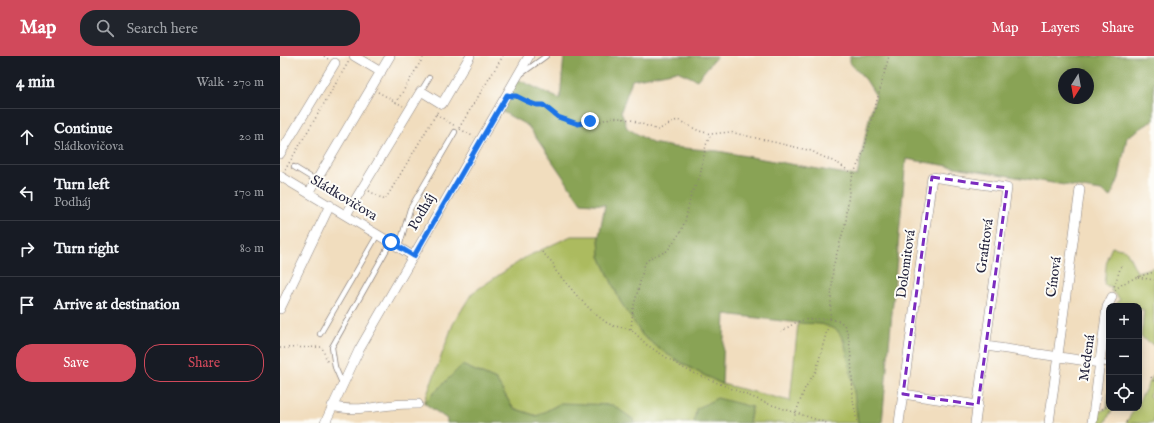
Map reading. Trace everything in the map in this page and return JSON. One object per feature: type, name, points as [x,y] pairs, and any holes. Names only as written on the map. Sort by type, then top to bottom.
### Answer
[{"type":"street","points":[[353,56],[381,72]]},
{"type":"street","points":[[309,193],[390,56]]},
{"type":"street","points":[[346,215],[421,91],[442,104],[470,56]]},
{"type":"street","name":"Podháj","points":[[325,423],[359,350],[529,56]]},
{"type":"street","points":[[280,154],[335,63]]},
{"type":"street","name":"Sládkovičova","points":[[280,176],[414,256]]},
{"type":"street","name":"Dolomitová","points":[[899,423],[932,177],[970,182]]},
{"type":"street","name":"Grafitová","points":[[970,182],[1007,188],[975,423]]},
{"type":"street","name":"Cínová","points":[[1049,423],[1080,189]]},
{"type":"street","points":[[1069,198],[1078,200]]},
{"type":"street","points":[[280,309],[330,205]]},
{"type":"street","name":"Medená","points":[[1092,423],[1105,364],[1107,307],[1112,297]]},
{"type":"street","points":[[986,346],[1105,364]]},
{"type":"street","points":[[903,394],[978,406]]},
{"type":"street","points":[[332,406],[342,409],[354,409],[418,404]]},
{"type":"lane","points":[[517,76],[546,56]]},
{"type":"lane","points":[[421,91],[429,78]]},
{"type":"lane","points":[[343,384],[335,367],[332,347],[395,244],[410,209],[455,132]]},
{"type":"lane","points":[[294,167],[317,181]]},
{"type":"lane","points":[[320,334],[378,234]]},
{"type":"path","points":[[280,176],[353,56]]},
{"type":"path","points":[[396,103],[424,56]]},
{"type":"path","points":[[459,128],[503,56]]},
{"type":"path","points":[[792,423],[805,388],[816,371],[830,320],[833,267],[846,221],[850,182],[865,146],[889,56]]},
{"type":"path","points":[[371,88],[410,110]]},
{"type":"path","points":[[507,95],[516,96],[536,105],[543,105],[558,117],[578,124],[590,121],[598,122],[613,117],[631,120],[658,130],[677,120],[699,131],[711,134],[730,132],[812,151],[839,164],[854,174]]},
{"type":"path","points":[[363,187],[385,200],[442,104]]},
{"type":"path","points":[[436,114],[480,141]]},
{"type":"path","points":[[631,329],[634,309],[645,263],[650,258],[667,251],[680,233],[685,221],[691,195],[700,176],[706,145],[711,134]]},
{"type":"path","points":[[542,252],[553,263],[555,270],[563,280],[594,313],[614,326],[631,329],[648,345],[683,368],[756,399],[827,423]]},
{"type":"path","points":[[1120,266],[1113,292],[1118,287],[1138,276],[1154,272]]},
{"type":"path","points":[[1138,276],[1154,280]]},
{"type":"path","points":[[781,332],[798,321],[807,319],[839,321],[844,325],[849,338],[853,401],[857,423]]},
{"type":"path","points":[[280,348],[322,347],[330,368]]},
{"type":"path","points":[[1151,377],[1154,382]]},
{"type":"path","points":[[1099,411],[1106,407]]},
{"type":"highlighted area","points":[[932,177],[1007,188],[978,405],[903,394]]},
{"type":"green space","points":[[564,56],[717,56],[697,80],[677,71],[632,80],[621,111],[627,128],[652,143],[673,147],[718,151],[857,176],[870,114],[876,96],[866,80],[850,63],[850,56],[1154,56],[1154,120],[1127,137],[1119,178],[1111,197],[1101,191],[906,159],[882,423],[858,423],[853,385],[844,340],[837,330],[822,324],[798,323],[725,314],[722,384],[667,354],[643,336],[620,301],[600,256],[599,236],[605,205],[581,203],[528,126],[501,111],[517,79],[560,99]]},
{"type":"green space","points":[[571,236],[599,236],[600,256],[620,301],[643,336],[667,354],[722,384],[790,401],[798,323],[823,324],[833,327],[842,336],[849,360],[858,423],[749,423],[752,407],[697,409],[694,423],[635,423],[634,420],[561,403],[537,416],[513,408],[496,380],[462,365],[424,403],[453,324],[472,293],[526,257]]},
{"type":"green space","points":[[1112,247],[1126,250],[1137,272],[1154,267],[1154,345],[1142,338],[1144,310],[1142,310],[1142,303],[1117,303],[1120,299],[1111,291],[1112,287],[1104,285],[1107,258]]},
{"type":"green space","points":[[462,365],[496,380],[513,408],[537,416],[561,403],[613,405],[634,420],[635,423],[447,423],[447,419],[424,403]]},
{"type":"green space","points":[[1154,374],[1154,387],[1149,396],[1154,400],[1154,423],[1126,423],[1133,411],[1142,411],[1142,396]]},
{"type":"green space","points":[[717,398],[752,407],[749,423],[694,423],[696,409]]},
{"type":"green space","points":[[1106,408],[1106,411],[1111,411],[1105,423],[1101,423],[1099,419],[1099,412]]},
{"type":"route","points":[[391,242],[414,256],[507,95],[516,96],[536,105],[543,105],[558,117],[578,124],[590,121]]}]
